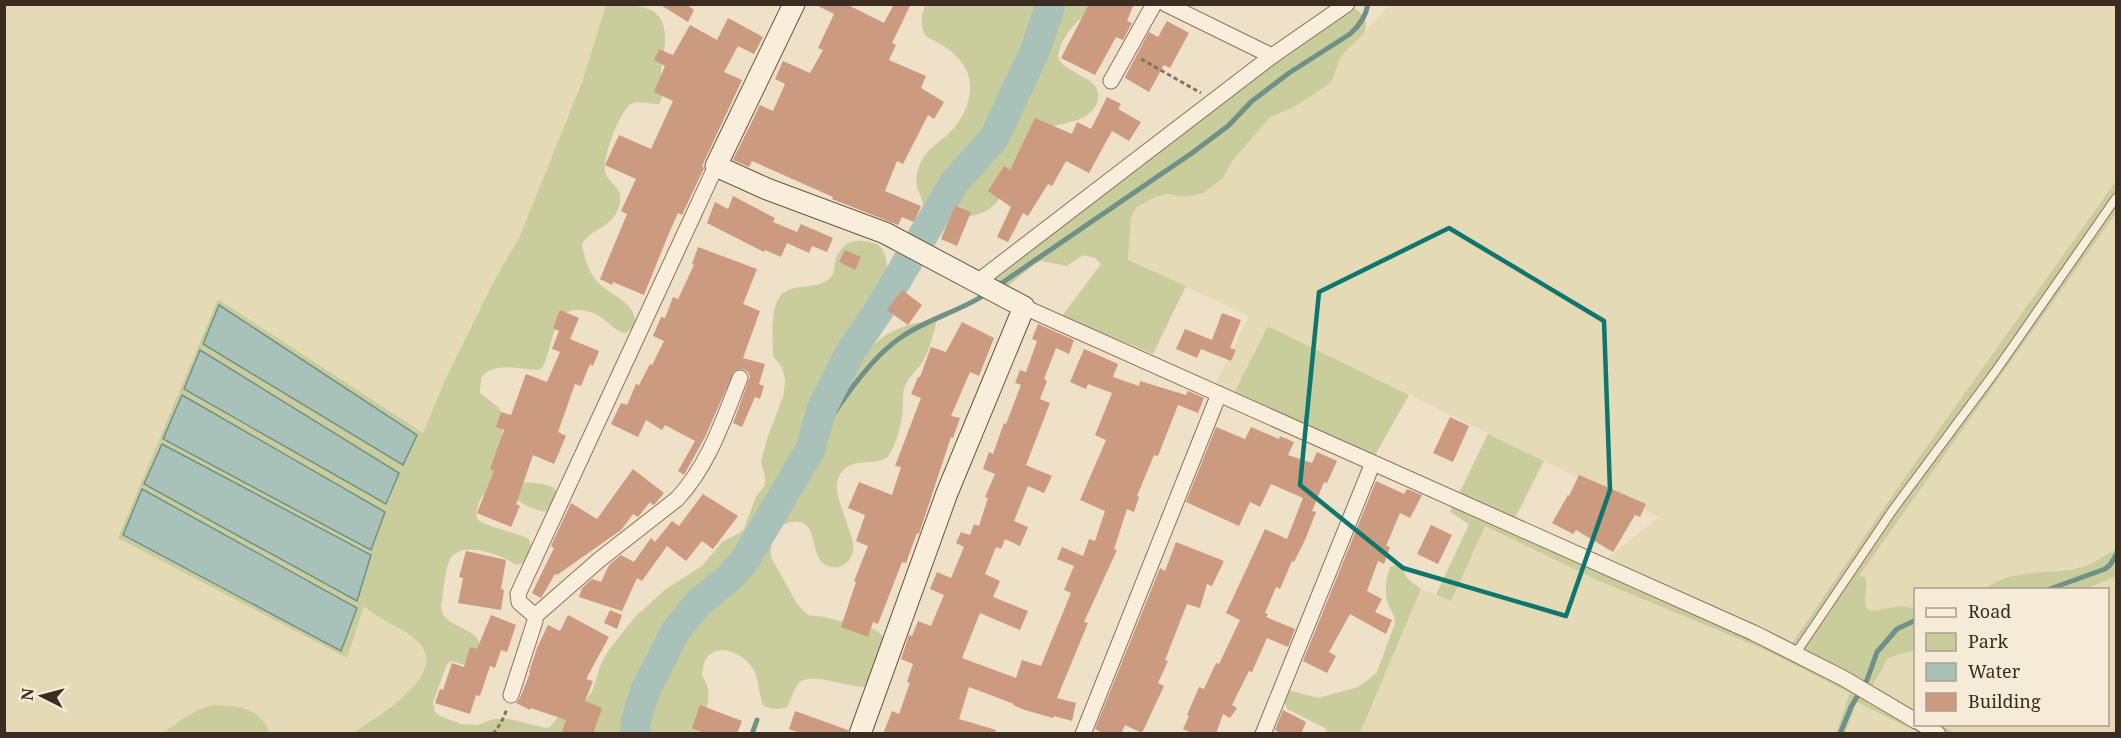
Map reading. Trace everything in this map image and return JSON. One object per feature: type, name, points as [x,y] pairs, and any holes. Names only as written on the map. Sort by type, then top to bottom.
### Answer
[{"type":"street","points":[[535,616],[519,602],[518,594],[716,166],[794,4]]},
{"type":"street","points":[[1111,81],[1154,4]]},
{"type":"street","points":[[1166,4],[1272,56]]},
{"type":"street","points":[[987,289],[1214,100],[1347,4]]},
{"type":"street","points":[[716,166],[768,189],[885,233],[1024,308],[1796,653],[1914,720]]},
{"type":"street","points":[[860,734],[947,493],[1024,308]]},
{"type":"street","points":[[511,695],[535,616],[598,560],[677,499],[686,489],[706,459],[740,378]]},
{"type":"street","points":[[1083,734],[1219,394]]},
{"type":"street","points":[[1263,734],[1372,465]]},
{"type":"street","points":[[1925,726],[1938,734]]},
{"type":"lane","points":[[1796,653],[1892,511],[1995,372],[2116,198]]},
{"type":"path","points":[[1127,51],[1214,100]]},
{"type":"path","points":[[493,734],[505,715],[511,695]]},
{"type":"highlighted area","points":[[1449,228],[1604,321],[1610,490],[1566,616],[1403,568],[1300,485],[1319,292]]},
{"type":"shaded area","points":[[4,5],[606,5],[582,82],[519,238],[494,281],[444,382],[423,433],[218,299],[119,537],[346,658],[364,605],[417,641],[427,657],[427,666],[414,688],[353,733],[270,733],[259,716],[247,708],[213,705],[204,707],[163,733],[5,733]]},
{"type":"shaded area","points":[[1390,5],[2116,5],[2116,181],[1903,480],[1791,643],[1605,560],[1659,517],[1269,326],[1234,393],[1215,385],[1249,316],[1128,260],[1131,217],[1137,207],[1155,197],[1168,194],[1185,197],[1222,179],[1233,160],[1260,126],[1270,117],[1294,107],[1337,64],[1341,56]]},
{"type":"shaded area","points":[[2116,213],[2115,551],[2087,565],[1993,583],[1986,588],[1914,588],[1914,608],[1899,606],[1872,611],[1867,609],[1864,602],[1865,593],[1859,576]]},
{"type":"shaded area","points":[[1485,526],[1597,580],[1763,649],[1851,693],[1836,733],[1360,734],[1421,589],[1451,600]]},
{"type":"shaded area","points":[[2116,576],[2116,733],[1956,734],[1942,726],[2109,726],[2109,588],[2088,588]]},
{"type":"shaded area","points":[[1914,650],[1914,709],[1873,685],[1888,658]]},
{"type":"shaded area","points":[[1857,702],[1898,722],[1919,733],[1845,734]]},
{"type":"green space","points":[[606,5],[646,8],[660,18],[664,27],[665,39],[661,72],[663,92],[661,100],[659,104],[641,102],[631,104],[617,124],[606,156],[605,171],[620,194],[619,206],[613,219],[591,234],[582,244],[593,276],[604,288],[631,309],[635,325],[626,333],[588,311],[570,311],[558,323],[542,368],[537,370],[492,369],[481,378],[480,393],[498,407],[503,415],[502,437],[514,481],[543,484],[557,491],[553,510],[545,511],[529,507],[499,492],[488,493],[480,500],[476,514],[480,521],[529,539],[532,548],[527,562],[516,565],[492,553],[472,549],[455,553],[450,559],[444,582],[442,612],[454,624],[475,635],[479,646],[468,666],[452,661],[447,664],[433,702],[435,712],[461,724],[478,725],[493,719],[509,719],[550,727],[559,716],[581,705],[592,692],[608,651],[635,617],[666,589],[702,566],[722,542],[743,531],[756,497],[765,485],[761,462],[784,394],[785,379],[782,367],[773,356],[776,304],[779,298],[789,290],[817,285],[829,279],[840,250],[854,241],[866,241],[880,247],[887,265],[879,299],[863,324],[861,344],[867,348],[898,329],[937,320],[933,337],[922,363],[905,385],[903,413],[896,441],[889,455],[877,461],[847,467],[841,473],[837,483],[838,495],[853,544],[849,560],[835,567],[824,564],[820,560],[811,532],[803,523],[797,521],[786,523],[778,530],[771,545],[771,557],[797,604],[808,615],[876,630],[884,637],[885,646],[867,687],[810,679],[797,685],[787,707],[778,709],[763,705],[755,672],[747,661],[727,651],[713,652],[707,657],[703,666],[702,676],[708,690],[708,704],[698,733],[353,733],[392,706],[418,681],[425,668],[426,655],[413,637],[364,606],[347,658],[118,538],[218,299],[423,433],[444,382],[494,281],[519,238],[582,82]],"holes":[[[219,305],[417,434],[403,465],[203,344]],[[184,389],[399,473],[386,504]],[[182,396],[385,513],[371,549],[163,440]],[[142,489],[357,608],[341,651],[123,536]]]},
{"type":"green space","points":[[925,5],[1092,5],[1067,34],[1058,56],[1067,68],[1094,85],[1098,98],[1096,106],[1084,117],[1044,128],[991,208],[944,223],[925,238],[918,236],[917,233],[923,209],[916,185],[917,174],[925,156],[959,122],[968,103],[970,84],[968,74],[956,56],[946,47],[926,36],[922,24]]},
{"type":"green space","points":[[1358,10],[1366,22],[1365,32],[1341,56],[1332,80],[1326,86],[1294,107],[1270,117],[1233,160],[1222,179],[1203,193],[1185,197],[1168,194],[1155,197],[1137,207],[1131,217],[1128,260],[1186,286],[1153,354],[1062,316],[1101,264],[1095,258],[1083,255],[1067,266],[1042,261],[1003,288],[992,277],[1340,12]]},
{"type":"green space","points":[[2116,181],[2116,213],[1859,576],[1865,577],[1866,581],[1867,609],[1872,611],[1899,606],[1914,608],[1914,650],[1888,658],[1873,685],[1914,709],[1914,726],[1942,726],[1956,733],[1919,733],[1857,702],[1845,733],[1836,733],[1850,693],[1763,649],[1597,580],[1485,526],[1451,601],[1436,595],[1469,524],[1450,512],[1488,434],[1544,461],[1515,518],[1792,643],[1903,480]]},
{"type":"green space","points":[[1268,326],[1409,395],[1374,457],[1234,393]]},
{"type":"green space","points":[[2116,545],[2116,576],[2088,588],[1987,588],[2008,577],[2085,566],[2114,551]]},
{"type":"green space","points":[[1394,565],[1401,567],[1408,579],[1421,589],[1360,733],[1328,733],[1325,728],[1287,709],[1283,698],[1288,690],[1318,698],[1358,687],[1377,672],[1395,623],[1386,591],[1390,567]]},
{"type":"green space","points":[[213,705],[247,709],[260,717],[270,733],[163,733],[193,713]]},
{"type":"water","points":[[219,305],[417,435],[403,465],[203,344]]},
{"type":"water","points":[[200,350],[399,473],[386,504],[184,389]]},
{"type":"water","points":[[182,395],[385,512],[371,550],[163,439]]},
{"type":"water","points":[[162,444],[371,555],[357,601],[144,484]]},
{"type":"water","points":[[142,489],[357,608],[341,651],[123,535]]},
{"type":"building","points":[[659,4],[686,4],[694,10],[688,22]]},
{"type":"building","points":[[814,4],[846,4],[884,23],[894,4],[911,4],[892,43],[896,45],[889,60],[926,76],[921,88],[944,102],[934,119],[928,115],[903,164],[897,161],[885,191],[921,206],[914,222],[902,217],[898,225],[832,199],[833,197],[752,161],[749,167],[733,160],[760,105],[773,111],[785,84],[775,79],[783,61],[810,73],[823,50],[818,48],[834,14]]},
{"type":"building","points":[[1089,4],[1134,4],[1127,21],[1132,23],[1123,40],[1116,37],[1095,75],[1061,58]]},
{"type":"building","points":[[728,18],[763,37],[754,54],[738,46],[724,72],[742,80],[682,215],[678,213],[644,295],[613,282],[612,285],[600,279],[627,214],[621,211],[636,179],[605,165],[619,135],[651,149],[673,101],[654,92],[665,66],[654,60],[659,49],[673,55],[690,25],[717,40]]},
{"type":"building","points":[[1167,21],[1189,33],[1170,68],[1164,65],[1149,92],[1125,77],[1149,32],[1158,37]]},
{"type":"building","points":[[1107,97],[1121,104],[1118,109],[1141,122],[1129,141],[1112,131],[1089,173],[1066,161],[1052,186],[1048,184],[1028,216],[1023,213],[1008,242],[997,237],[1011,207],[988,191],[1004,166],[1010,170],[1035,118],[1072,134],[1077,122],[1091,129]]},
{"type":"building","points":[[733,196],[775,218],[773,222],[797,232],[801,224],[833,238],[827,252],[812,246],[809,253],[787,243],[781,257],[765,250],[764,252],[707,223],[715,202],[728,209]]},
{"type":"building","points":[[955,206],[971,212],[957,246],[941,239]]},
{"type":"building","points":[[698,247],[757,269],[743,304],[760,311],[743,358],[765,364],[759,384],[764,386],[760,399],[755,397],[742,427],[733,423],[750,377],[743,369],[734,371],[705,437],[684,475],[678,471],[695,441],[665,425],[662,430],[646,420],[638,437],[611,424],[621,403],[627,405],[636,384],[639,385],[664,341],[653,336],[661,317],[665,318],[673,297],[678,299],[694,265],[692,264]]},
{"type":"building","points":[[845,250],[861,257],[855,270],[839,262]]},
{"type":"building","points":[[902,290],[922,305],[908,325],[887,310]]},
{"type":"building","points":[[560,310],[579,318],[570,339],[599,351],[593,366],[590,364],[581,386],[575,384],[558,432],[566,436],[554,464],[533,455],[516,504],[520,506],[511,527],[477,513],[494,471],[490,469],[504,430],[496,427],[501,412],[511,415],[526,374],[547,382],[560,352],[552,349],[559,331],[553,328]]},
{"type":"building","points":[[1222,313],[1241,320],[1230,348],[1236,350],[1231,361],[1201,349],[1197,358],[1176,349],[1185,329],[1212,340]]},
{"type":"building","points":[[962,322],[994,338],[979,376],[970,372],[951,416],[960,418],[953,438],[951,437],[919,534],[917,533],[906,563],[902,562],[878,624],[873,622],[868,637],[841,627],[856,582],[854,581],[868,546],[856,541],[865,515],[848,508],[859,482],[892,495],[901,467],[895,466],[921,398],[911,394],[931,347],[946,352]]},
{"type":"building","points":[[1038,324],[1074,340],[1069,354],[1056,348],[1044,379],[1047,381],[1040,399],[1050,403],[1026,465],[1052,476],[1044,493],[1028,486],[1014,521],[1028,527],[1020,546],[1005,539],[1001,549],[996,547],[985,574],[1000,581],[993,597],[1028,611],[1020,630],[980,613],[962,658],[1016,678],[1022,660],[1041,666],[1071,593],[1064,590],[1074,566],[1057,559],[1062,547],[1083,556],[1089,539],[1095,541],[1105,511],[1080,500],[1106,440],[1095,435],[1112,393],[1088,384],[1086,389],[1070,382],[1084,349],[1118,364],[1113,377],[1139,386],[1140,381],[1186,395],[1188,391],[1204,398],[1198,413],[1178,405],[1158,456],[1154,455],[1137,496],[1139,497],[1134,512],[1127,509],[1114,549],[1117,550],[1084,622],[1088,623],[1057,698],[1076,703],[1072,721],[1025,710],[969,687],[959,719],[996,730],[995,734],[883,734],[892,711],[899,714],[910,683],[907,682],[913,664],[901,659],[909,635],[912,636],[918,621],[931,626],[944,595],[930,589],[937,572],[951,578],[964,547],[956,543],[961,532],[970,535],[974,524],[979,526],[988,498],[985,497],[995,474],[983,469],[989,452],[993,454],[1021,385],[1015,383],[1020,370],[1026,372],[1037,341],[1032,339]]},
{"type":"building","points":[[1450,417],[1469,426],[1453,462],[1433,453]]},
{"type":"building","points":[[1216,427],[1245,439],[1251,427],[1279,439],[1280,436],[1294,442],[1288,455],[1312,463],[1317,452],[1337,461],[1327,483],[1324,482],[1312,511],[1316,512],[1305,540],[1294,562],[1292,561],[1280,589],[1276,587],[1265,613],[1268,614],[1266,617],[1295,629],[1288,647],[1267,638],[1252,672],[1249,671],[1232,705],[1237,708],[1230,718],[1223,714],[1216,734],[1193,734],[1183,729],[1189,716],[1187,715],[1199,687],[1204,689],[1240,620],[1226,613],[1265,529],[1287,539],[1303,498],[1271,484],[1260,507],[1250,502],[1239,526],[1186,502]]},
{"type":"building","points":[[633,469],[664,493],[655,504],[650,502],[638,517],[633,514],[621,530],[557,575],[555,574],[541,598],[532,593],[554,548],[551,546],[571,503],[597,519]]},
{"type":"building","points":[[1579,475],[1646,504],[1640,517],[1635,515],[1613,552],[1576,530],[1573,534],[1552,523]]},
{"type":"building","points":[[1376,481],[1404,494],[1407,489],[1422,495],[1410,518],[1400,513],[1386,546],[1390,547],[1384,564],[1378,561],[1367,591],[1382,599],[1375,612],[1392,620],[1386,634],[1350,614],[1329,652],[1336,656],[1327,673],[1303,661]]},
{"type":"building","points":[[703,494],[738,516],[713,549],[702,541],[686,561],[667,546],[642,581],[637,578],[622,611],[579,597],[582,588],[592,579],[601,582],[609,565],[621,555],[634,562],[651,538],[655,542],[672,521],[679,526]]},
{"type":"building","points":[[1431,525],[1452,535],[1438,564],[1417,554]]},
{"type":"building","points":[[1176,542],[1224,561],[1212,586],[1207,584],[1200,608],[1187,604],[1165,660],[1168,661],[1158,683],[1164,686],[1142,733],[1125,725],[1121,734],[1104,734],[1095,729],[1160,568],[1165,571]]},
{"type":"building","points":[[466,551],[506,560],[501,589],[504,590],[501,610],[458,603],[463,578],[459,577]]},
{"type":"building","points":[[610,610],[622,615],[617,629],[604,623]]},
{"type":"building","points":[[491,615],[516,625],[507,652],[501,650],[495,668],[490,666],[480,696],[476,695],[470,714],[435,703],[440,689],[443,690],[452,663],[464,667],[470,647],[477,649]]},
{"type":"building","points":[[568,615],[609,637],[586,679],[593,681],[585,701],[602,708],[593,734],[561,734],[566,720],[531,708],[530,710],[516,703],[520,698],[537,648],[548,625],[560,631]]},
{"type":"building","points":[[700,705],[742,721],[737,734],[706,734],[692,728]]},
{"type":"building","points":[[1283,710],[1306,722],[1301,734],[1282,734],[1275,730]]},
{"type":"building","points":[[795,711],[848,730],[848,734],[802,734],[789,729]]},
{"type":"waterway","points":[[635,734],[636,720],[645,691],[675,632],[698,603],[729,578],[745,560],[810,450],[822,408],[851,351],[879,310],[954,183],[994,138],[1034,53],[1051,4]]},
{"type":"waterway","points":[[996,287],[1192,153],[1228,126],[1252,101],[1289,73],[1350,34],[1362,21],[1368,4]]},
{"type":"waterway","points":[[810,450],[864,372],[890,346],[913,330],[986,294]]},
{"type":"waterway","points":[[2053,588],[2105,569],[2116,555]]},
{"type":"waterway","points":[[1840,734],[1851,707],[1867,680],[1877,652],[1897,629],[1914,621]]},
{"type":"waterway","points":[[752,734],[757,720]]}]
